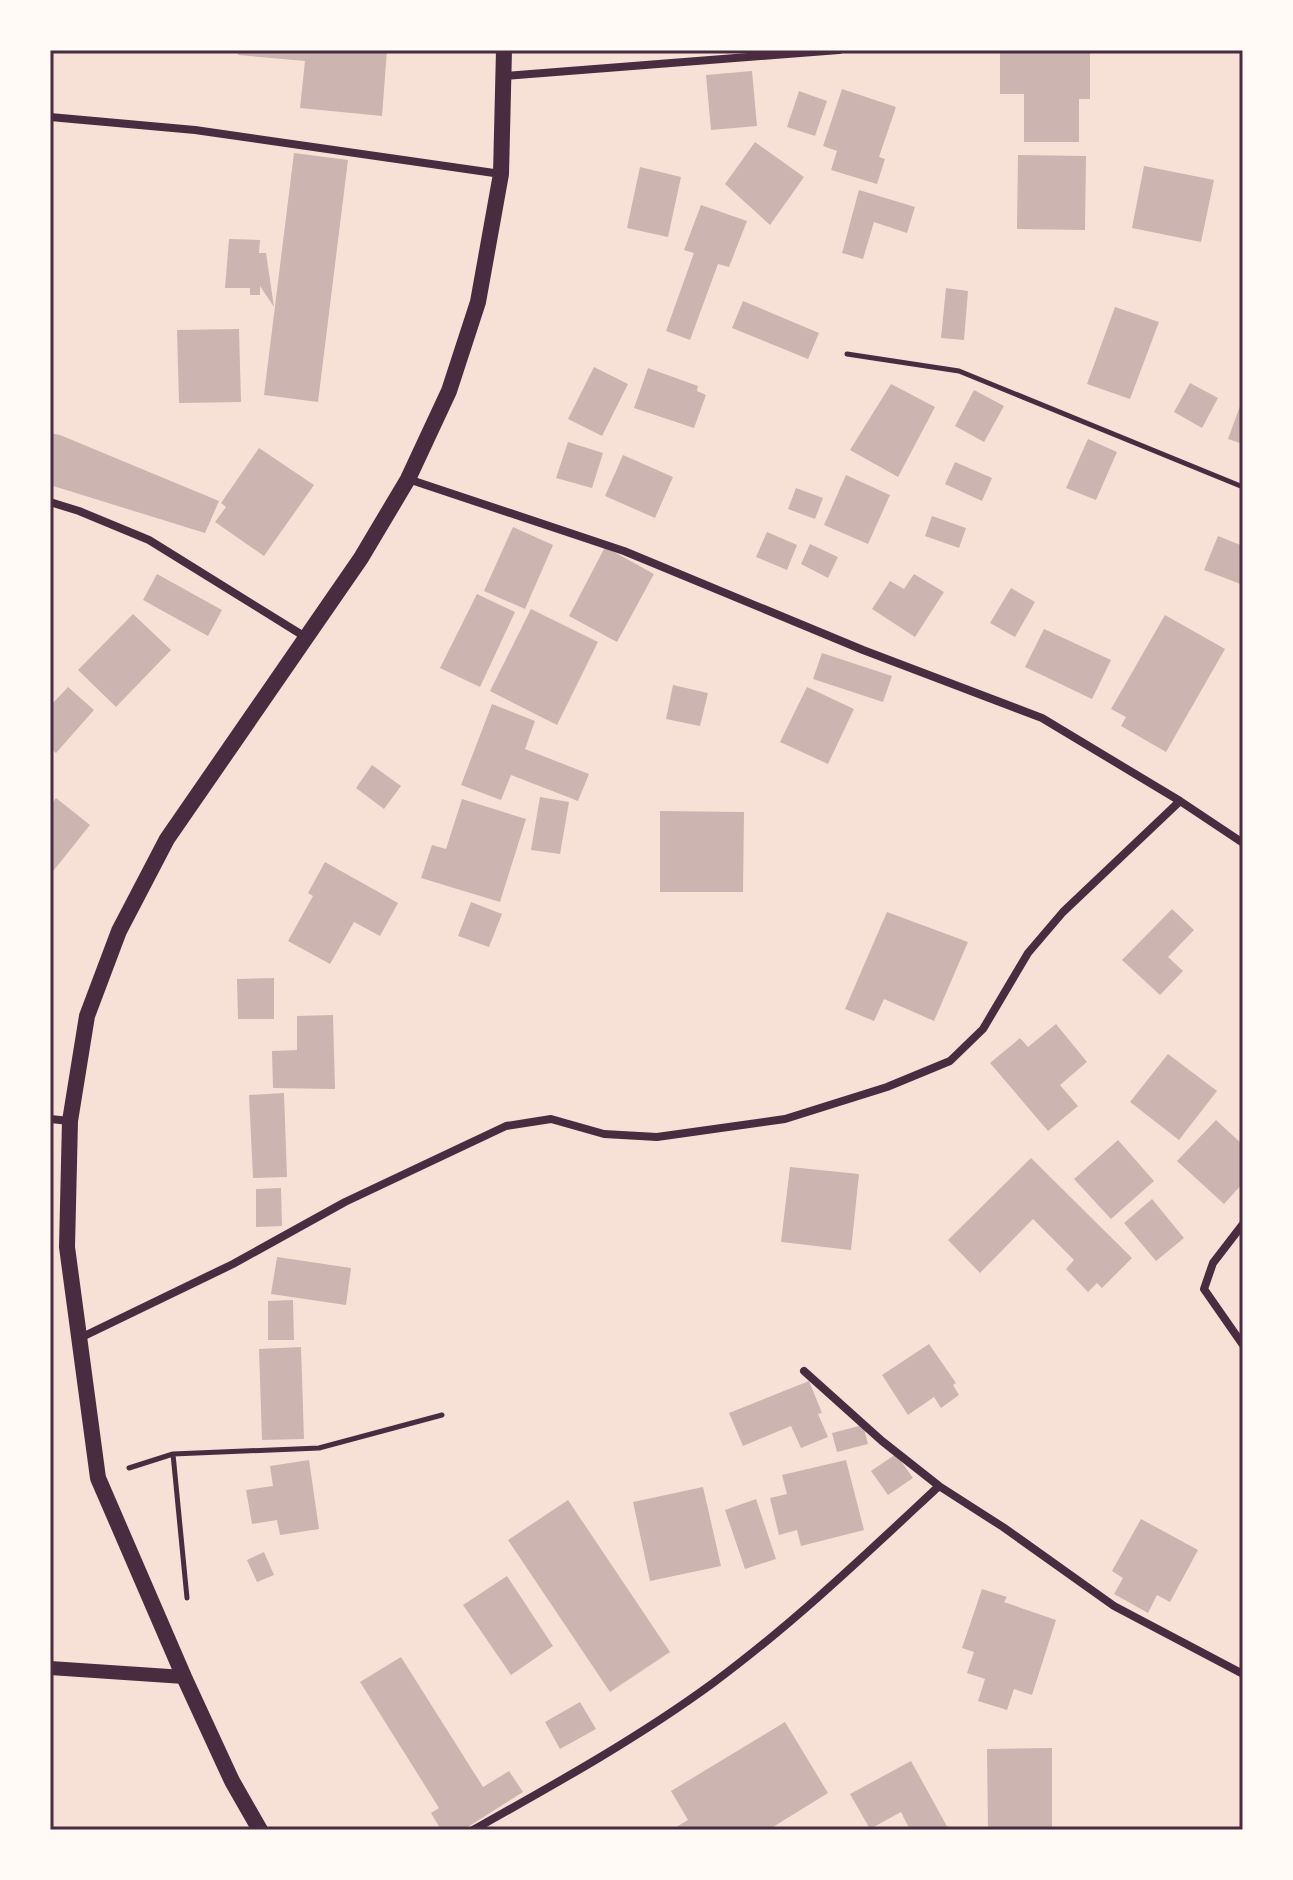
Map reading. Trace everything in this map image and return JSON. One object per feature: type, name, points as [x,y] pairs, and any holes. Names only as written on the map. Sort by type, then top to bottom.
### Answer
[{"type":"main road","points":[[260,1830],[232,1781],[184,1677],[98,1478],[67,1247],[70,1121],[87,1016],[119,931],[167,839],[308,639],[361,558],[408,479],[449,391],[478,302],[501,174],[504,50]]},
{"type":"street","points":[[505,76],[839,50]]},
{"type":"street","points":[[50,117],[195,130],[501,174]]},
{"type":"street","points":[[408,479],[624,551],[863,650],[1042,718],[1243,843]]},
{"type":"street","points":[[50,502],[149,540],[308,639]]},
{"type":"street","points":[[80,1338],[233,1264],[345,1202],[506,1126],[551,1119],[604,1134],[657,1137],[785,1119],[887,1087],[950,1061],[983,1029],[1028,953],[1063,912],[1180,801]]},
{"type":"street","points":[[50,1119],[70,1121]]},
{"type":"street","points":[[1243,1224],[1213,1263],[1204,1289],[1243,1345]]},
{"type":"street","points":[[804,1371],[882,1441],[939,1486],[1114,1606],[1243,1674]]},
{"type":"street","points":[[473,1830],[580,1770],[711,1684],[790,1623],[939,1486]]},
{"type":"street","points":[[50,1668],[184,1677]]},
{"type":"path","points":[[847,354],[959,371],[1243,487]]},
{"type":"path","points":[[98,1478],[173,1454],[319,1448],[442,1415]]},
{"type":"path","points":[[173,1454],[188,1603]]},
{"type":"building","points":[[238,50],[387,50],[382,116],[300,108],[305,61],[238,55]]},
{"type":"building","points":[[1000,50],[1090,50],[1090,99],[1079,99],[1079,142],[1024,142],[1024,94],[1000,94]]},
{"type":"building","points":[[752,71],[757,126],[711,130],[706,75]]},
{"type":"building","points":[[842,89],[896,107],[879,157],[885,159],[877,184],[831,170],[837,151],[823,146]]},
{"type":"building","points":[[799,91],[827,101],[815,136],[787,127]]},
{"type":"building","points":[[755,142],[804,177],[770,225],[725,184]]},
{"type":"building","points":[[294,153],[348,160],[318,402],[264,395]]},
{"type":"building","points":[[1018,155],[1086,156],[1085,230],[1017,229]]},
{"type":"building","points":[[1144,166],[1214,180],[1201,242],[1132,228]]},
{"type":"building","points":[[640,167],[681,177],[668,237],[627,228]]},
{"type":"building","points":[[859,190],[915,207],[907,233],[874,222],[863,259],[842,253]]},
{"type":"building","points":[[701,205],[747,221],[729,267],[718,264],[690,340],[666,331],[694,253],[684,250]]},
{"type":"building","points":[[229,239],[260,240],[259,253],[266,253],[274,307],[260,286],[260,295],[250,295],[250,288],[225,288]]},
{"type":"building","points":[[946,288],[968,291],[964,340],[941,338]]},
{"type":"building","points":[[743,301],[819,333],[808,359],[732,328]]},
{"type":"building","points":[[1115,307],[1159,322],[1130,399],[1087,384]]},
{"type":"building","points":[[239,329],[241,402],[179,403],[177,330]]},
{"type":"building","points":[[594,367],[628,384],[602,436],[568,419]]},
{"type":"building","points":[[648,368],[698,386],[697,391],[706,395],[694,428],[634,408]]},
{"type":"building","points":[[1190,383],[1218,398],[1202,428],[1174,412]]},
{"type":"building","points":[[891,384],[935,407],[898,477],[850,450]]},
{"type":"building","points":[[974,390],[1004,406],[984,442],[955,426]]},
{"type":"building","points":[[1243,398],[1243,444],[1228,439]]},
{"type":"building","points":[[50,433],[219,501],[205,533],[50,485]]},
{"type":"building","points":[[1088,439],[1117,452],[1096,500],[1066,488]]},
{"type":"building","points":[[568,442],[603,453],[592,488],[556,478]]},
{"type":"building","points":[[259,448],[314,485],[264,556],[215,522],[226,507],[221,503]]},
{"type":"building","points":[[623,455],[673,477],[655,518],[605,496]]},
{"type":"building","points":[[955,462],[992,478],[982,501],[945,484]]},
{"type":"building","points":[[846,475],[890,495],[868,544],[824,525]]},
{"type":"building","points":[[796,488],[823,498],[815,519],[788,509]]},
{"type":"building","points":[[932,516],[966,528],[959,548],[925,536]]},
{"type":"building","points":[[513,527],[553,545],[525,609],[484,591]]},
{"type":"building","points":[[767,532],[797,545],[787,570],[756,557]]},
{"type":"building","points":[[1218,536],[1243,546],[1243,585],[1204,570]]},
{"type":"building","points":[[810,544],[838,557],[828,578],[801,564]]},
{"type":"building","points":[[605,547],[654,574],[617,642],[569,616]]},
{"type":"building","points":[[157,574],[222,610],[208,636],[143,600]]},
{"type":"building","points":[[914,574],[944,592],[915,637],[872,609],[890,581],[904,589]]},
{"type":"building","points":[[1011,588],[1035,602],[1015,637],[990,623]]},
{"type":"building","points":[[477,594],[515,612],[480,687],[440,668]]},
{"type":"building","points":[[531,609],[598,642],[557,725],[490,691]]},
{"type":"building","points":[[133,614],[171,650],[116,707],[78,670]]},
{"type":"building","points":[[1165,615],[1225,649],[1166,752],[1121,726],[1126,717],[1111,709]]},
{"type":"building","points":[[1044,629],[1111,660],[1092,699],[1025,667]]},
{"type":"building","points":[[822,653],[892,676],[883,702],[813,679]]},
{"type":"building","points":[[673,685],[708,693],[700,726],[666,719]]},
{"type":"building","points":[[68,687],[94,710],[56,753],[50,748],[50,706]]},
{"type":"building","points":[[807,687],[854,709],[828,764],[780,742]]},
{"type":"building","points":[[492,704],[535,721],[525,749],[589,774],[578,801],[511,775],[501,800],[461,785]]},
{"type":"building","points":[[372,765],[401,786],[384,809],[356,788]]},
{"type":"building","points":[[540,797],[569,802],[560,854],[531,850]]},
{"type":"building","points":[[56,798],[90,825],[50,875],[50,806]]},
{"type":"building","points":[[462,799],[526,819],[500,902],[421,878],[432,845],[446,849]]},
{"type":"building","points":[[660,811],[744,812],[743,892],[660,892]]},
{"type":"building","points":[[325,862],[398,903],[380,936],[354,922],[330,964],[288,941],[313,896],[308,893]]},
{"type":"building","points":[[471,902],[502,914],[489,947],[458,936]]},
{"type":"building","points":[[1172,909],[1194,930],[1168,957],[1183,971],[1160,995],[1122,960]]},
{"type":"building","points":[[887,912],[968,942],[934,1021],[884,999],[874,1021],[845,1009]]},
{"type":"building","points":[[274,978],[274,1019],[238,1019],[237,979]]},
{"type":"building","points":[[333,1015],[335,1089],[273,1088],[272,1051],[297,1050],[297,1016]]},
{"type":"building","points":[[1056,1024],[1087,1062],[1060,1085],[1078,1106],[1048,1131],[990,1063],[1020,1038],[1028,1047]]},
{"type":"building","points":[[1168,1054],[1217,1091],[1179,1140],[1130,1102]]},
{"type":"building","points":[[284,1093],[287,1177],[253,1178],[249,1095]]},
{"type":"building","points":[[1216,1120],[1243,1145],[1243,1183],[1224,1204],[1177,1161]]},
{"type":"building","points":[[1118,1140],[1154,1181],[1111,1219],[1074,1179]]},
{"type":"building","points":[[1031,1158],[1132,1258],[1102,1288],[1097,1283],[1088,1292],[1066,1269],[1074,1260],[1033,1219],[980,1273],[948,1240]]},
{"type":"building","points":[[790,1167],[859,1174],[851,1250],[781,1242]]},
{"type":"building","points":[[281,1188],[282,1226],[256,1227],[256,1189]]},
{"type":"building","points":[[1152,1199],[1184,1238],[1156,1261],[1124,1223]]},
{"type":"building","points":[[277,1257],[351,1268],[346,1305],[271,1294]]},
{"type":"building","points":[[293,1300],[294,1340],[268,1340],[268,1301]]},
{"type":"building","points":[[929,1344],[956,1383],[953,1385],[959,1395],[941,1408],[934,1397],[908,1415],[882,1375]]},
{"type":"building","points":[[301,1347],[304,1439],[262,1440],[259,1349]]},
{"type":"building","points":[[809,1381],[828,1437],[801,1448],[791,1426],[743,1446],[729,1413]]},
{"type":"building","points":[[863,1425],[868,1444],[837,1452],[832,1433]]},
{"type":"building","points":[[896,1454],[913,1478],[888,1495],[871,1471]]},
{"type":"building","points":[[309,1460],[319,1529],[280,1535],[277,1520],[252,1524],[246,1490],[273,1486],[270,1466]]},
{"type":"building","points":[[846,1460],[864,1530],[801,1546],[797,1530],[779,1535],[770,1498],[787,1494],[782,1475]]},
{"type":"building","points":[[703,1487],[721,1566],[650,1581],[633,1502]]},
{"type":"building","points":[[756,1499],[776,1559],[745,1569],[725,1510]]},
{"type":"building","points":[[568,1500],[670,1652],[610,1692],[508,1540]]},
{"type":"building","points":[[1141,1519],[1198,1550],[1170,1602],[1157,1595],[1148,1613],[1114,1594],[1123,1578],[1112,1571]]},
{"type":"building","points":[[264,1552],[274,1575],[257,1582],[247,1560]]},
{"type":"building","points":[[507,1576],[553,1646],[511,1675],[463,1605]]},
{"type":"building","points":[[982,1589],[1007,1597],[1004,1602],[1056,1620],[1032,1695],[1014,1689],[1007,1710],[978,1701],[985,1679],[967,1673],[974,1652],[962,1648]]},
{"type":"building","points":[[401,1657],[483,1787],[509,1771],[523,1792],[463,1830],[441,1830],[431,1813],[439,1808],[360,1682]]},
{"type":"building","points":[[580,1702],[596,1729],[560,1749],[545,1722]]},
{"type":"building","points":[[785,1722],[828,1793],[768,1830],[671,1830],[688,1820],[671,1791]]},
{"type":"building","points":[[1052,1748],[1052,1830],[988,1830],[987,1749]]},
{"type":"building","points":[[911,1761],[949,1830],[910,1830],[901,1812],[870,1829],[850,1794]]}]
